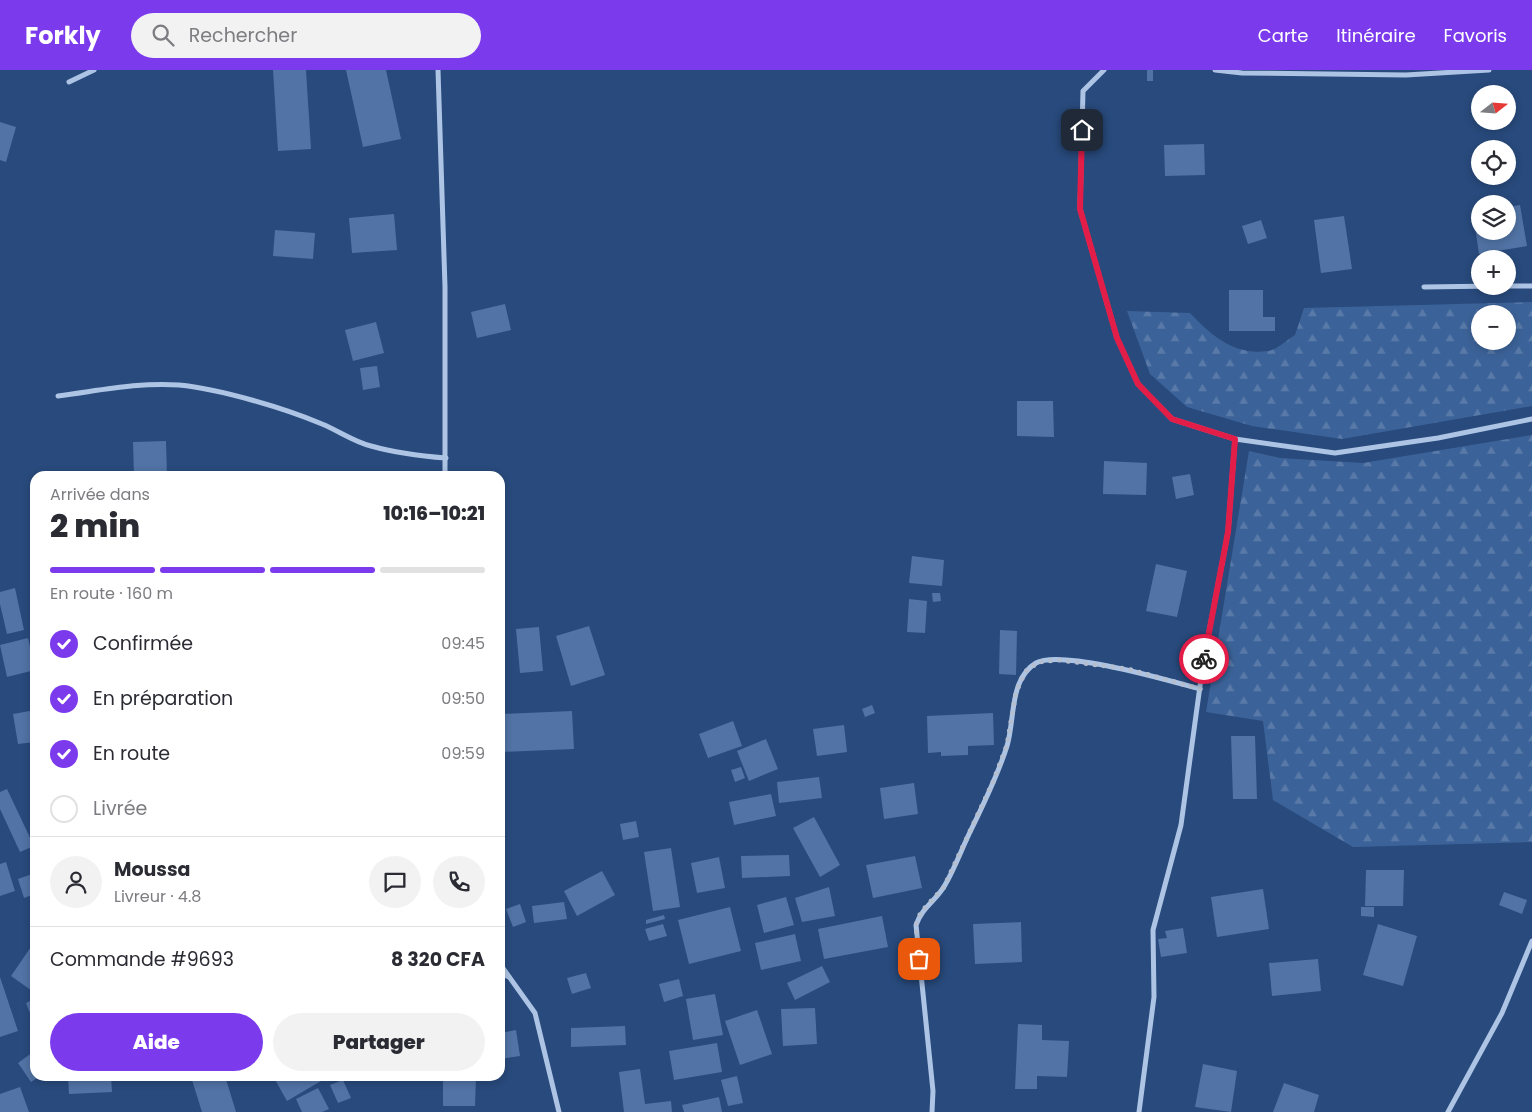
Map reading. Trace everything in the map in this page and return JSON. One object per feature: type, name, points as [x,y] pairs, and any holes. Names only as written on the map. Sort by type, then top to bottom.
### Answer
[{"type":"street","points":[[69,82],[94,70]]},
{"type":"street","points":[[438,70],[445,288],[445,471]]},
{"type":"street","points":[[1104,70],[1083,90],[1080,209],[1117,338],[1138,384],[1172,419],[1235,439],[1335,453],[1438,438],[1532,420]]},
{"type":"street","points":[[1216,70],[1242,73],[1406,75],[1488,70]]},
{"type":"street","points":[[1424,287],[1471,286]]},
{"type":"street","points":[[1516,286],[1532,286]]},
{"type":"street","points":[[58,396],[134,385],[188,387],[222,393],[322,424],[369,446],[410,455],[446,458]]},
{"type":"street","points":[[1140,1112],[1154,997],[1153,930],[1181,825],[1200,689],[1228,532],[1235,439]]},
{"type":"street","points":[[932,1112],[933,1091],[916,925],[921,912],[944,887],[993,782],[1007,745],[1016,692],[1025,672],[1038,662],[1059,660],[1128,669],[1200,689]]},
{"type":"street","points":[[1448,1112],[1502,1013],[1532,941]]},
{"type":"street","points":[[505,970],[535,1013],[559,1112]]},
{"type":"street","points":[[505,975],[510,977]]},
{"type":"green space","points":[[1532,302],[1532,406],[1342,439],[1252,426],[1187,407],[1150,374],[1127,311],[1190,313],[1206,329],[1224,342],[1234,347],[1256,352],[1268,351],[1278,347],[1295,335],[1304,308]]},
{"type":"green space","points":[[1532,435],[1532,842],[1353,847],[1273,800],[1263,721],[1206,712],[1249,451],[1280,458],[1363,463]]},
{"type":"building","points":[[273,70],[306,70],[311,149],[278,151]]},
{"type":"building","points":[[346,70],[386,70],[401,139],[363,147]]},
{"type":"building","points":[[1147,70],[1153,70],[1153,81],[1147,81]]},
{"type":"building","points":[[0,122],[16,127],[6,162],[0,160]]},
{"type":"building","points":[[1204,144],[1205,175],[1165,176],[1164,145]]},
{"type":"building","points":[[1520,205],[1527,246],[1503,250],[1478,250],[1477,240],[1516,240],[1516,206]]},
{"type":"building","points":[[394,214],[397,250],[352,253],[349,218]]},
{"type":"building","points":[[1344,216],[1352,269],[1321,273],[1314,220]]},
{"type":"building","points":[[1261,220],[1267,238],[1248,244],[1242,226]]},
{"type":"building","points":[[275,230],[315,233],[313,259],[273,256]]},
{"type":"building","points":[[1229,290],[1263,290],[1263,317],[1275,317],[1275,331],[1229,331]]},
{"type":"building","points":[[505,304],[511,330],[477,338],[471,312]]},
{"type":"building","points":[[376,322],[384,353],[353,361],[345,330]]},
{"type":"building","points":[[377,366],[380,387],[363,390],[360,368]]},
{"type":"building","points":[[1017,401],[1053,401],[1054,437],[1017,436]]},
{"type":"building","points":[[166,441],[167,471],[134,471],[133,442]]},
{"type":"building","points":[[1104,461],[1147,463],[1146,495],[1103,494]]},
{"type":"building","points":[[1190,474],[1194,495],[1176,499],[1172,477]]},
{"type":"building","points":[[912,556],[944,560],[942,586],[909,583]]},
{"type":"building","points":[[1156,564],[1187,571],[1177,617],[1146,611]]},
{"type":"building","points":[[15,588],[24,630],[7,634],[0,604],[0,592]]},
{"type":"building","points":[[932,593],[940,593],[941,601],[933,602]]},
{"type":"building","points":[[909,599],[927,601],[925,633],[907,632]]},
{"type":"building","points":[[589,626],[605,675],[571,686],[556,636]]},
{"type":"building","points":[[539,627],[543,671],[520,673],[516,629]]},
{"type":"building","points":[[1000,630],[1017,631],[1016,675],[999,674]]},
{"type":"building","points":[[28,638],[30,671],[7,677],[0,645]]},
{"type":"building","points":[[872,705],[875,713],[865,717],[862,709]]},
{"type":"building","points":[[30,711],[30,743],[18,744],[13,714]]},
{"type":"building","points":[[572,711],[574,749],[505,752],[505,714]]},
{"type":"building","points":[[993,713],[994,745],[968,746],[968,755],[941,756],[941,752],[928,753],[927,716]]},
{"type":"building","points":[[733,721],[742,746],[708,758],[699,734]]},
{"type":"building","points":[[844,725],[847,752],[817,756],[813,729]]},
{"type":"building","points":[[1231,736],[1255,736],[1257,799],[1233,799]]},
{"type":"building","points":[[766,739],[778,769],[749,781],[737,751]]},
{"type":"building","points":[[741,767],[745,778],[735,782],[731,770]]},
{"type":"building","points":[[819,777],[822,798],[779,803],[777,782]]},
{"type":"building","points":[[914,783],[918,814],[884,819],[880,788]]},
{"type":"building","points":[[7,789],[30,838],[30,848],[20,852],[0,809],[0,792]]},
{"type":"building","points":[[771,794],[776,816],[734,825],[729,802]]},
{"type":"building","points":[[814,817],[840,865],[820,877],[793,828]]},
{"type":"building","points":[[636,821],[639,837],[623,840],[620,824]]},
{"type":"building","points":[[671,848],[680,907],[653,911],[644,852]]},
{"type":"building","points":[[789,855],[790,876],[742,878],[741,856]]},
{"type":"building","points":[[915,856],[922,888],[873,898],[866,865]]},
{"type":"building","points":[[719,857],[725,888],[697,893],[691,863]]},
{"type":"building","points":[[6,862],[15,891],[0,896],[0,864]]},
{"type":"building","points":[[1366,870],[1404,870],[1403,906],[1365,906]]},
{"type":"building","points":[[602,871],[615,895],[577,916],[564,891]]},
{"type":"building","points":[[30,875],[30,896],[24,898],[18,879]]},
{"type":"building","points":[[829,887],[835,916],[802,922],[795,898]]},
{"type":"building","points":[[1263,889],[1269,929],[1217,937],[1211,897]]},
{"type":"building","points":[[1504,892],[1527,900],[1522,914],[1499,905]]},
{"type":"building","points":[[786,897],[794,925],[764,933],[757,905]]},
{"type":"building","points":[[564,902],[567,919],[534,923],[532,906]]},
{"type":"building","points":[[520,904],[526,922],[513,927],[506,909]]},
{"type":"building","points":[[730,907],[741,951],[689,964],[678,920]]},
{"type":"building","points":[[1361,907],[1374,907],[1374,917],[1361,916]]},
{"type":"building","points":[[664,915],[665,919],[646,924],[646,920]]},
{"type":"building","points":[[882,916],[888,947],[824,959],[818,929]]},
{"type":"building","points":[[1021,922],[1022,962],[975,964],[973,924]]},
{"type":"building","points":[[663,924],[667,936],[649,941],[645,929]]},
{"type":"building","points":[[1378,924],[1417,936],[1403,986],[1363,975]]},
{"type":"building","points":[[1183,928],[1187,953],[1161,957],[1158,939],[1167,938],[1165,931]]},
{"type":"building","points":[[795,934],[801,961],[761,970],[755,943]]},
{"type":"building","points":[[30,948],[30,989],[11,976]]},
{"type":"building","points":[[1318,959],[1321,991],[1272,996],[1269,963]]},
{"type":"building","points":[[822,966],[830,982],[795,1000],[787,983]]},
{"type":"building","points":[[586,973],[591,988],[572,994],[567,978]]},
{"type":"building","points":[[0,977],[18,1031],[0,1037]]},
{"type":"building","points":[[679,979],[683,996],[664,1002],[659,984]]},
{"type":"building","points":[[715,994],[723,1035],[693,1040],[686,999]]},
{"type":"building","points":[[30,1001],[30,1013],[26,1003]]},
{"type":"building","points":[[815,1008],[817,1044],[783,1046],[781,1009]]},
{"type":"building","points":[[757,1010],[772,1054],[740,1065],[725,1021]]},
{"type":"building","points":[[1018,1024],[1042,1025],[1042,1040],[1069,1041],[1067,1077],[1037,1076],[1037,1089],[1015,1089]]},
{"type":"building","points":[[625,1026],[626,1045],[571,1047],[571,1028]]},
{"type":"building","points":[[516,1030],[520,1056],[505,1058],[505,1032]]},
{"type":"building","points":[[717,1043],[722,1072],[674,1080],[669,1051]]},
{"type":"building","points":[[30,1054],[30,1081],[18,1063]]},
{"type":"building","points":[[1203,1064],[1237,1071],[1231,1112],[1195,1107]]},
{"type":"building","points":[[640,1069],[645,1104],[671,1101],[672,1112],[624,1112],[619,1072]]},
{"type":"building","points":[[737,1076],[743,1103],[728,1106],[721,1080]]},
{"type":"building","points":[[68,1081],[111,1081],[112,1092],[69,1094]]},
{"type":"building","points":[[192,1081],[227,1081],[236,1112],[202,1112]]},
{"type":"building","points":[[276,1081],[321,1081],[287,1101]]},
{"type":"building","points":[[343,1081],[351,1098],[338,1103],[330,1085]]},
{"type":"building","points":[[443,1081],[476,1081],[475,1106],[443,1106]]},
{"type":"building","points":[[1284,1083],[1319,1095],[1314,1112],[1273,1112]]},
{"type":"building","points":[[20,1087],[29,1112],[0,1112],[0,1094]]},
{"type":"building","points":[[318,1088],[329,1109],[322,1112],[302,1112],[296,1099]]},
{"type":"building","points":[[719,1097],[722,1112],[684,1112],[682,1105]]},
{"type":"way so far","points":[[919,959],[916,925],[921,912],[944,887],[993,782],[1007,745],[1016,692],[1025,672],[1038,662],[1059,660],[1128,669],[1200,689],[1204,659]]},
{"type":"route","points":[[1082,130],[1080,209],[1117,338],[1138,384],[1172,419],[1235,439],[1228,532],[1204,659]]}]
